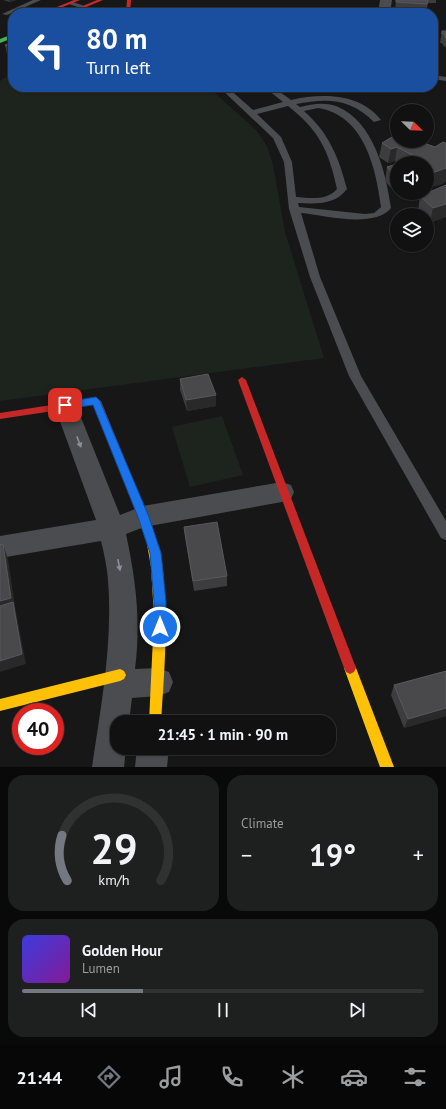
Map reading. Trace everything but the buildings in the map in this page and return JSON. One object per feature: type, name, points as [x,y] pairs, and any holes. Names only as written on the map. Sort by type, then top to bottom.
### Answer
[{"type":"main road","points":[[61,8],[78,3],[101,0]]},
{"type":"main road","points":[[242,380],[282,492],[387,767]]},
{"type":"main road","points":[[0,416],[96,401],[144,517],[155,553],[160,602],[158,682],[155,715]]},
{"type":"main road","points":[[0,705],[120,680]]},
{"type":"street","points":[[65,405],[112,528],[122,578],[124,612],[123,651],[108,767]]},
{"type":"street","points":[[0,547],[112,528],[144,517],[282,492]]},
{"type":"street","points":[[120,680],[158,682]]},
{"type":"street","points":[[151,767],[152,755]]},
{"type":"lane","points":[[19,8],[38,0]]},
{"type":"lane","points":[[78,3],[90,8]]},
{"type":"lane","points":[[0,7],[8,16]]},
{"type":"lane","points":[[229,92],[277,137],[288,162],[293,204],[315,277],[355,376],[446,534]]},
{"type":"lane","points":[[275,92],[299,110],[316,126],[329,144],[337,165],[342,189],[338,195],[325,200],[293,204]]},
{"type":"lane","points":[[253,113],[311,98],[339,100],[364,108],[377,120]]},
{"type":"lane","points":[[293,204],[365,217],[378,215],[386,208],[384,187],[371,148],[353,122],[342,111],[329,107],[317,106],[299,110]]},
{"type":"shaded area","points":[[8,75],[8,92],[214,92],[256,130],[267,146],[273,165],[285,232],[324,358],[0,401],[0,81]]},
{"type":"shaded area","points":[[222,416],[243,475],[190,487],[172,427]]},
{"type":"traffic: fast","points":[[0,41],[8,38]]},
{"type":"traffic: slow","points":[[152,544],[157,567],[160,616],[160,652],[156,715]]},
{"type":"traffic: slow","points":[[350,668],[387,767]]},
{"type":"traffic: slow","points":[[0,705],[120,675]]},
{"type":"traffic: jam","points":[[57,8],[78,0]]},
{"type":"traffic: jam","points":[[81,8],[101,0]]},
{"type":"traffic: jam","points":[[128,8],[129,0]]},
{"type":"traffic: jam","points":[[242,380],[350,668]]},
{"type":"traffic: jam","points":[[0,416],[96,401],[143,517],[152,544]]},
{"type":"route","points":[[65,405],[96,401],[144,517],[155,553],[160,602],[160,627]]}]
